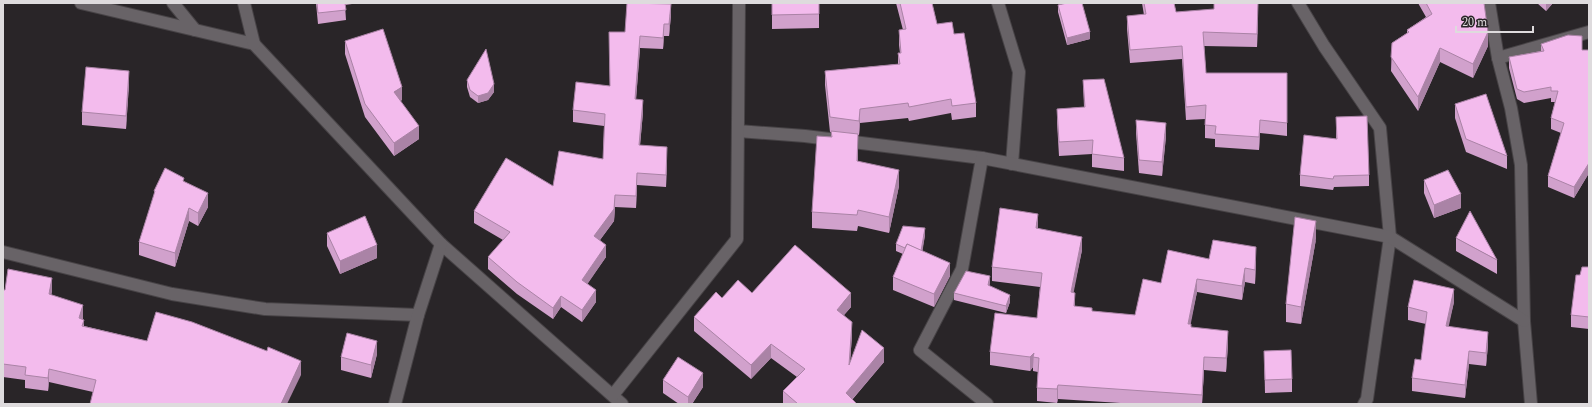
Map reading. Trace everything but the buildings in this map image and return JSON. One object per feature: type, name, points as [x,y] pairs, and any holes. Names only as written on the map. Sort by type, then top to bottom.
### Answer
[{"type":"street","points":[[81,3],[254,44]]},
{"type":"street","points":[[173,3],[195,30]]},
{"type":"street","points":[[244,3],[254,44],[441,244],[622,404]]},
{"type":"street","points":[[613,395],[737,239],[739,3]]},
{"type":"street","points":[[998,3],[1019,72],[1012,164]]},
{"type":"street","points":[[1298,3],[1324,46],[1380,128],[1390,237],[1367,399],[1364,404]]},
{"type":"street","points":[[1489,3],[1498,58],[1511,108],[1521,165],[1524,321],[1531,404]]},
{"type":"street","points":[[1498,58],[1589,32]]},
{"type":"street","points":[[738,131],[805,136],[982,158],[1390,237],[1524,321]]},
{"type":"street","points":[[982,158],[962,269],[920,350],[987,404]]},
{"type":"street","points":[[395,404],[418,315],[441,244]]},
{"type":"street","points":[[3,252],[172,294],[265,309],[418,315]]}]
